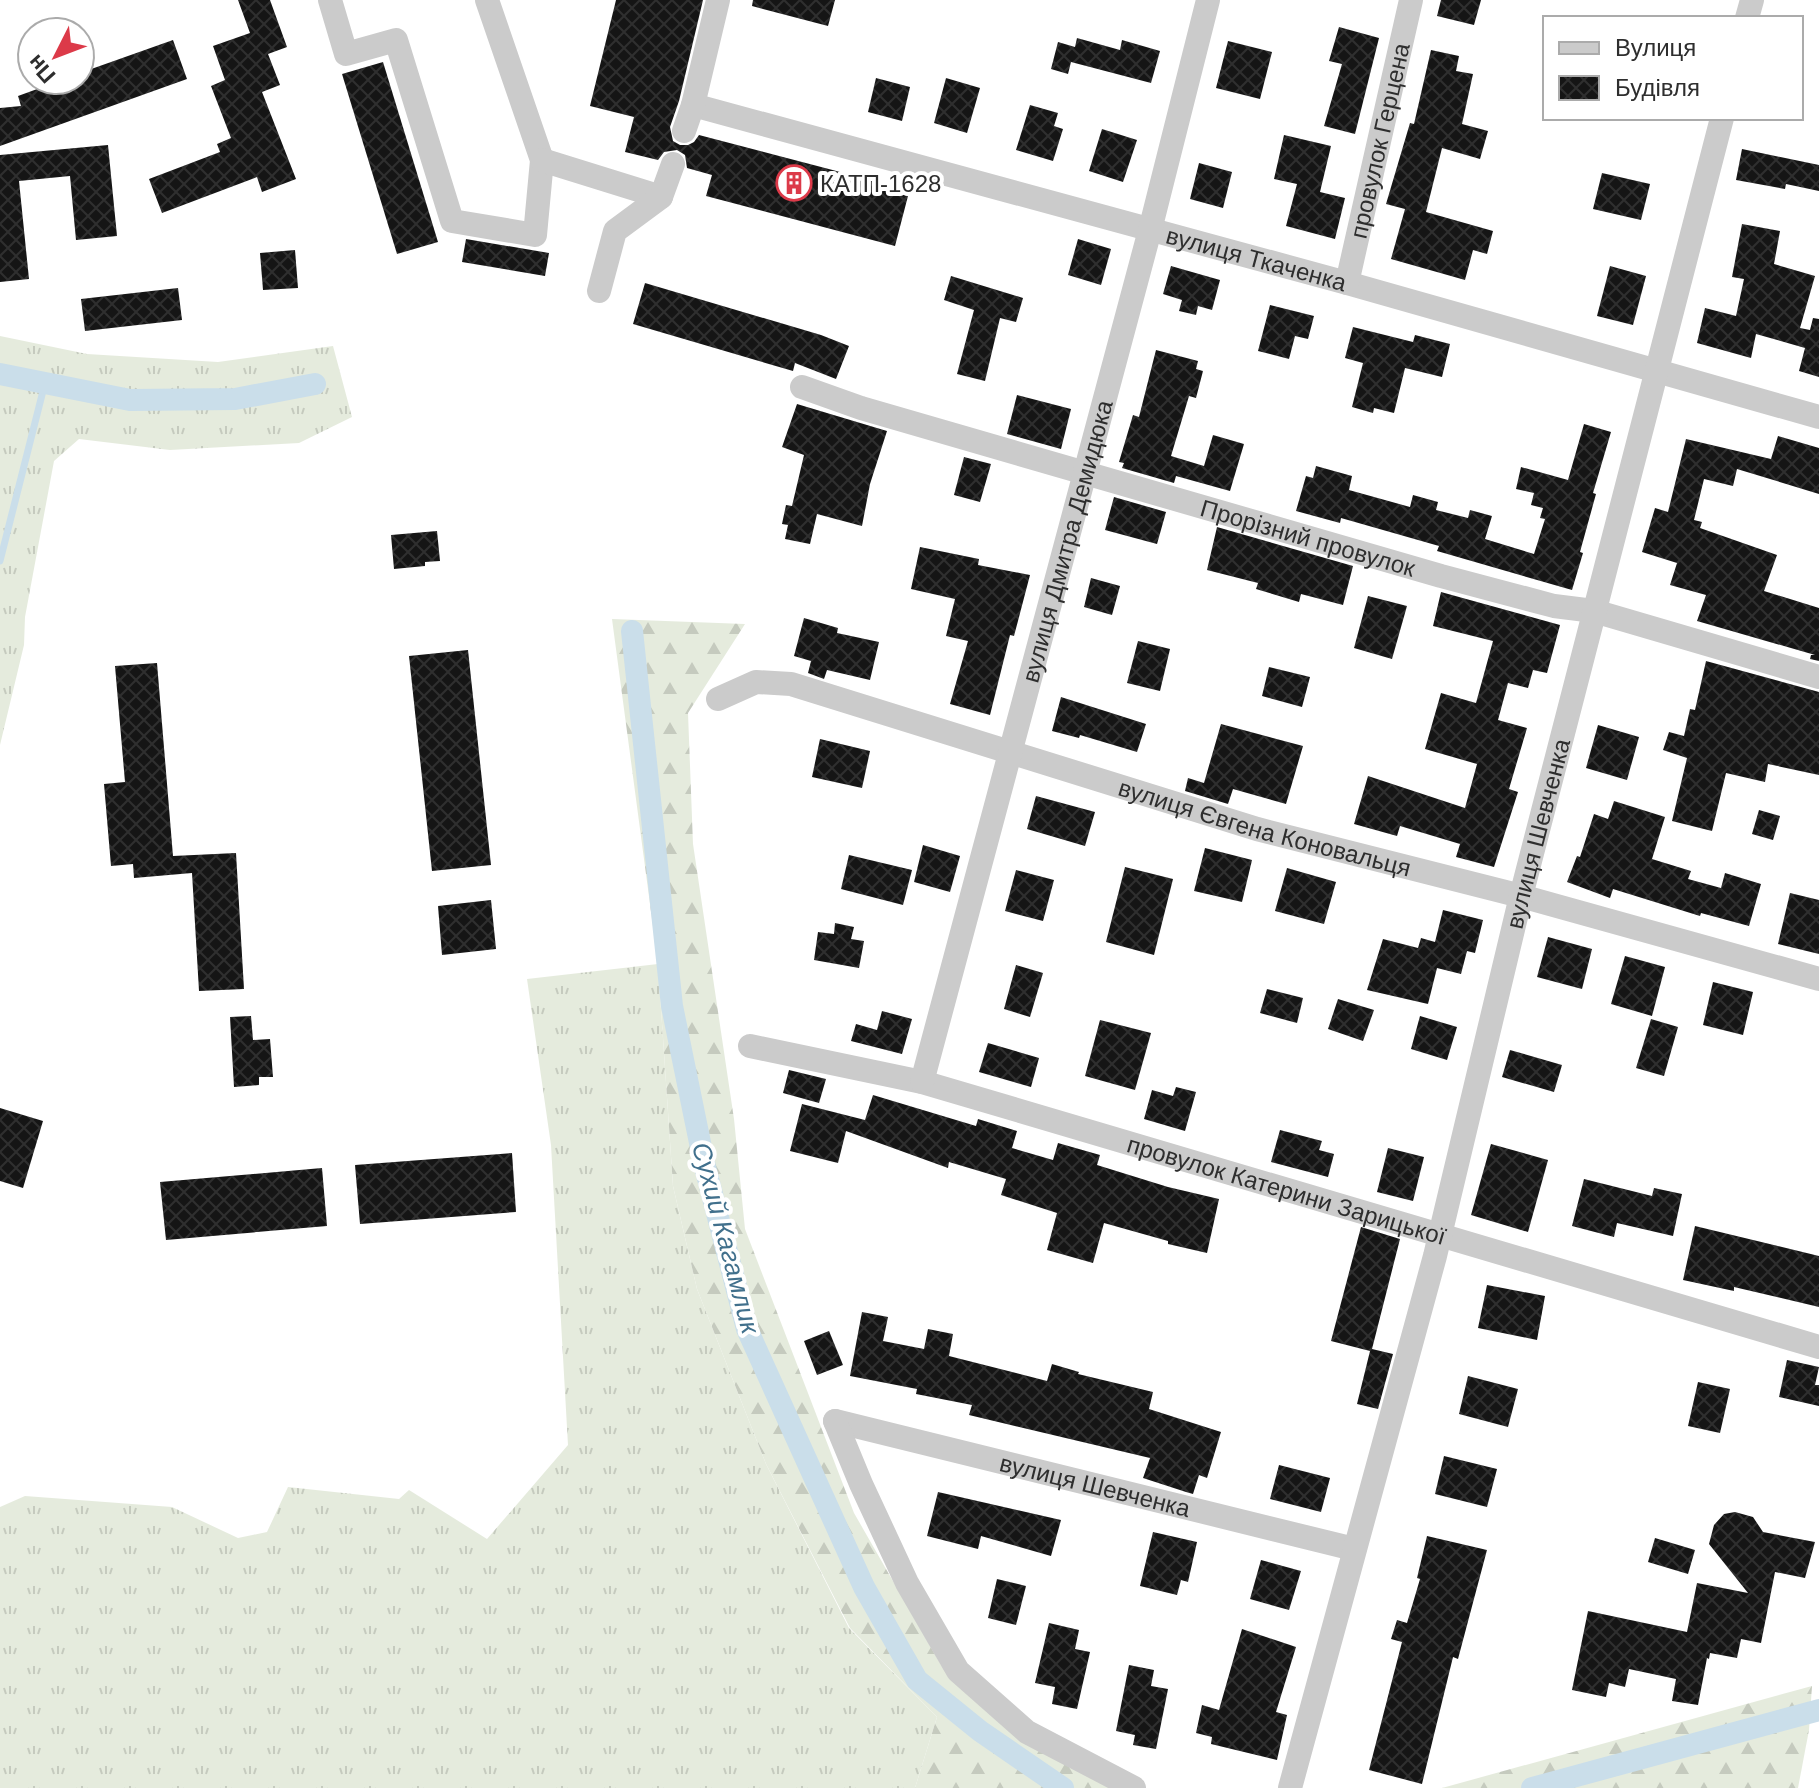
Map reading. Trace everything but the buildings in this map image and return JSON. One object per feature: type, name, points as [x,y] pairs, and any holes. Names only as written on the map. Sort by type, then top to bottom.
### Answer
[{"type":"street","points":[[330,0],[346,54],[396,40],[452,221],[535,235],[542,160],[487,0]]},
{"type":"street","points":[[684,131],[718,0]]},
{"type":"street","name":"вулиця Дмитра Демидюка","points":[[922,1082],[1150,230],[1208,0]]},
{"type":"street","name":"провулок Герцена","points":[[1347,283],[1411,0]]},
{"type":"street","name":"вулиця Ткаченка","points":[[693,105],[1347,283],[1819,417]]},
{"type":"street","name":"вулиця Шевченка","points":[[1290,1788],[1440,1236],[1521,896],[1721,120]]},
{"type":"street","points":[[542,160],[661,197]]},
{"type":"street","points":[[599,291],[615,231],[661,197],[673,164]]},
{"type":"street","name":"Прорізний провулок","points":[[802,387],[861,408],[1441,576],[1554,606],[1594,611],[1819,677]]},
{"type":"street","name":"вулиця Євгена Коновальця","points":[[718,699],[756,682],[791,684],[1257,829],[1521,896],[1819,979]]},
{"type":"street","name":"провулок Катерини Зарицької","points":[[750,1046],[922,1082],[1819,1347]]},
{"type":"street","name":"вулиця Шевченка","points":[[1134,1788],[1027,1732],[958,1671],[907,1583],[835,1421],[1354,1549]]},
{"type":"green space","points":[[0,336],[87,354],[218,362],[333,346],[352,417],[299,443],[170,450],[79,439],[54,461],[25,617],[24,645],[0,745]]},
{"type":"green space","points":[[612,619],[745,624],[688,713],[693,844],[734,1119],[745,1229],[854,1513],[941,1665],[1121,1788],[915,1788],[937,1717],[850,1628],[766,1464],[697,1289],[673,1186],[658,964]]},
{"type":"green space","points":[[658,964],[673,1186],[697,1289],[766,1464],[849,1628],[937,1717],[915,1788],[0,1788],[0,1507],[25,1496],[172,1507],[238,1538],[267,1532],[288,1487],[399,1499],[409,1490],[487,1539],[568,1445],[551,1145],[527,979]]},
{"type":"green space","points":[[1812,1686],[1809,1730],[1798,1788],[1442,1788]]},
{"type":"waterway","points":[[0,374],[130,400],[235,399],[315,384]]},
{"type":"waterway","points":[[0,561],[45,383]]},
{"type":"waterway","name":"Сухий Кагамлик","points":[[632,631],[672,1006],[705,1167],[747,1329],[864,1587],[917,1680],[980,1731],[1063,1788]]},
{"type":"waterway","name":"Сухий Кагамлик","points":[[1532,1788],[1819,1710]]},
{"type":"place","name":"КАТП-1628","points":[[794,183]]}]
